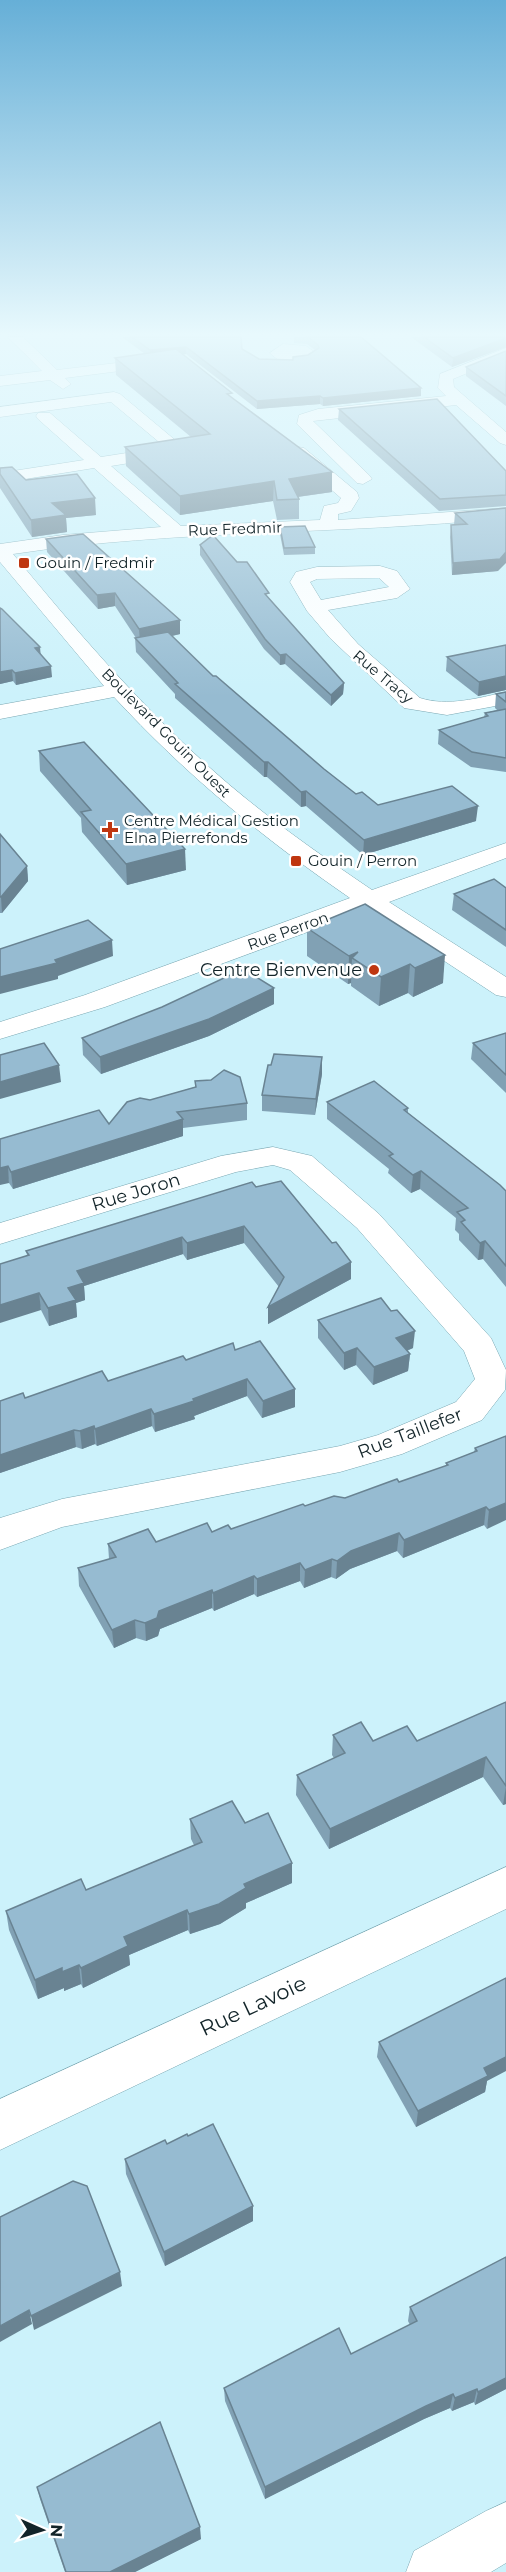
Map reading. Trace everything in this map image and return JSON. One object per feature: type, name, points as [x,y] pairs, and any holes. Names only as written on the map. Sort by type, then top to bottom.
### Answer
[{"type":"street","points":[[93,457],[176,531]]},
{"type":"street","points":[[1,476],[136,457]]},
{"type":"street","points":[[303,457],[348,492],[350,498],[345,507],[330,510],[328,525]]},
{"type":"street","points":[[340,457],[366,482],[372,509]]},
{"type":"street","name":"Rue Fredmir","points":[[0,550],[87,537],[328,525],[372,509],[506,513]]},
{"type":"street","name":"Boulevard Gouin Ouest","points":[[0,550],[38,597],[120,689],[230,798],[370,900],[506,989]]},
{"type":"street","name":"Rue Tracy","points":[[314,607],[340,640],[412,703],[426,709],[449,710],[506,698]]},
{"type":"street","points":[[0,712],[120,689]]},
{"type":"street","name":"Rue Perron","points":[[0,1031],[95,1001],[506,849]]},
{"type":"street","name":"Rue Joron","points":[[0,1234],[232,1163],[273,1156]]},
{"type":"street","name":"Rue Taillefer","points":[[0,1535],[10,1529],[62,1513],[340,1460],[389,1445],[469,1412],[493,1381],[479,1346],[368,1221],[301,1162],[273,1156]]},
{"type":"street","name":"Rue Lavoie","points":[[0,2125],[506,1887]]},
{"type":"street","points":[[435,2572],[506,2531]]},
{"type":"building","points":[[136,457],[312,457],[332,472],[289,479],[299,499],[277,500],[274,481],[180,496]]},
{"type":"building","points":[[393,457],[493,457],[506,471],[506,495],[440,499]]},
{"type":"building","points":[[12,467],[26,480],[77,474],[95,498],[52,503],[66,515],[31,520],[0,474],[0,468]]},
{"type":"building","points":[[506,508],[506,552],[500,559],[453,563],[451,525],[467,524],[455,513]]},
{"type":"building","points":[[305,526],[315,547],[284,548],[280,527]]},
{"type":"building","points":[[83,534],[180,620],[139,629],[115,593],[97,595],[46,539]]},
{"type":"building","points":[[213,535],[237,562],[247,562],[269,593],[265,594],[344,683],[331,695],[286,654],[280,655],[265,639],[200,545]]},
{"type":"building","points":[[0,608],[40,647],[35,648],[51,666],[15,673],[12,670],[0,672]]},
{"type":"building","points":[[168,632],[213,676],[216,676],[356,794],[362,792],[378,805],[452,786],[478,806],[364,840],[306,791],[301,792],[268,762],[264,762],[175,684],[178,683],[135,638]]},
{"type":"building","points":[[506,645],[506,676],[479,682],[447,657]]},
{"type":"building","points":[[506,692],[506,702],[496,694]]},
{"type":"building","points":[[506,709],[506,758],[472,752],[439,730],[488,716],[485,713]]},
{"type":"building","points":[[84,742],[185,849],[126,864],[81,812],[91,810],[39,751]]},
{"type":"building","points":[[0,834],[27,866],[1,897],[0,897]]},
{"type":"building","points":[[494,879],[506,888],[506,930],[454,894]]},
{"type":"building","points":[[365,904],[445,955],[415,968],[410,964],[381,977],[352,958],[358,952],[349,956],[307,928]]},
{"type":"building","points":[[88,920],[112,940],[55,960],[57,963],[0,977],[0,949]]},
{"type":"building","points":[[243,969],[274,988],[209,1019],[100,1057],[82,1038],[162,1007]]},
{"type":"building","points":[[506,1033],[506,1075],[473,1043]]},
{"type":"building","points":[[44,1043],[59,1065],[0,1082],[0,1055]]},
{"type":"building","points":[[274,1054],[322,1057],[316,1099],[262,1095],[268,1065],[271,1065]]},
{"type":"building","points":[[224,1070],[240,1077],[247,1103],[177,1112],[183,1119],[11,1172],[8,1166],[0,1168],[0,1139],[99,1110],[109,1124],[127,1102],[140,1098],[150,1100],[196,1087],[195,1081],[211,1080]]},
{"type":"building","points":[[374,1081],[408,1108],[404,1110],[506,1191],[506,1266],[485,1241],[480,1243],[461,1222],[465,1220],[457,1212],[468,1208],[421,1171],[413,1175],[389,1156],[393,1154],[327,1102]]},
{"type":"building","points":[[281,1181],[332,1243],[336,1242],[351,1262],[268,1307],[284,1277],[244,1226],[187,1243],[182,1237],[77,1271],[84,1283],[68,1288],[76,1300],[48,1308],[39,1293],[0,1305],[0,1264],[29,1255],[26,1251],[252,1182],[256,1187]]},
{"type":"building","points":[[381,1298],[391,1311],[397,1310],[415,1331],[396,1338],[410,1354],[374,1367],[357,1348],[344,1353],[318,1320]]},
{"type":"building","points":[[260,1341],[295,1389],[263,1401],[247,1379],[193,1399],[194,1401],[154,1414],[151,1409],[95,1429],[94,1426],[80,1431],[74,1430],[0,1455],[0,1401],[23,1393],[25,1398],[102,1371],[108,1381],[183,1356],[186,1360],[233,1343],[235,1350]]},
{"type":"building","points":[[506,1436],[506,1503],[489,1510],[486,1507],[404,1540],[399,1533],[351,1551],[337,1561],[332,1559],[305,1570],[300,1563],[257,1579],[254,1576],[159,1611],[157,1618],[145,1623],[135,1620],[112,1630],[78,1568],[116,1557],[108,1544],[148,1529],[156,1542],[207,1523],[212,1532],[228,1525],[231,1529],[303,1504],[305,1506],[334,1496],[345,1498],[397,1479],[399,1482],[448,1465],[446,1463],[477,1451],[475,1448]]},
{"type":"building","points":[[506,1702],[506,1786],[486,1757],[330,1829],[297,1775],[345,1753],[333,1735],[361,1722],[373,1741],[407,1726],[417,1741]]},
{"type":"building","points":[[232,1801],[245,1823],[268,1813],[292,1863],[244,1884],[246,1888],[219,1904],[189,1914],[187,1910],[124,1937],[128,1946],[81,1968],[79,1965],[62,1972],[62,1968],[35,1980],[6,1911],[81,1879],[86,1890],[202,1842],[190,1819]]},
{"type":"building","points":[[506,1978],[506,2057],[484,2068],[488,2076],[418,2111],[379,2042]]},
{"type":"building","points":[[213,2124],[253,2206],[164,2252],[125,2159],[165,2140],[167,2144]]},
{"type":"building","points":[[73,2181],[87,2186],[120,2272],[31,2316],[29,2310],[0,2326],[0,2217]]},
{"type":"building","points":[[506,2257],[506,2378],[478,2392],[477,2389],[455,2398],[453,2394],[426,2406],[265,2487],[224,2388],[339,2328],[351,2354],[417,2321],[410,2307]]},
{"type":"building","points":[[160,2422],[200,2527],[110,2572],[66,2572],[37,2487]]},
{"type":"place","name":"Gouin / Fredmir","points":[[24,563]]},
{"type":"place","name":"Centre Médical Gestion Elna Pierrefonds","points":[[110,830]]},
{"type":"place","name":"Gouin / Perron","points":[[296,861]]},
{"type":"place","name":"Centre Bienvenue","points":[[374,970]]}]
